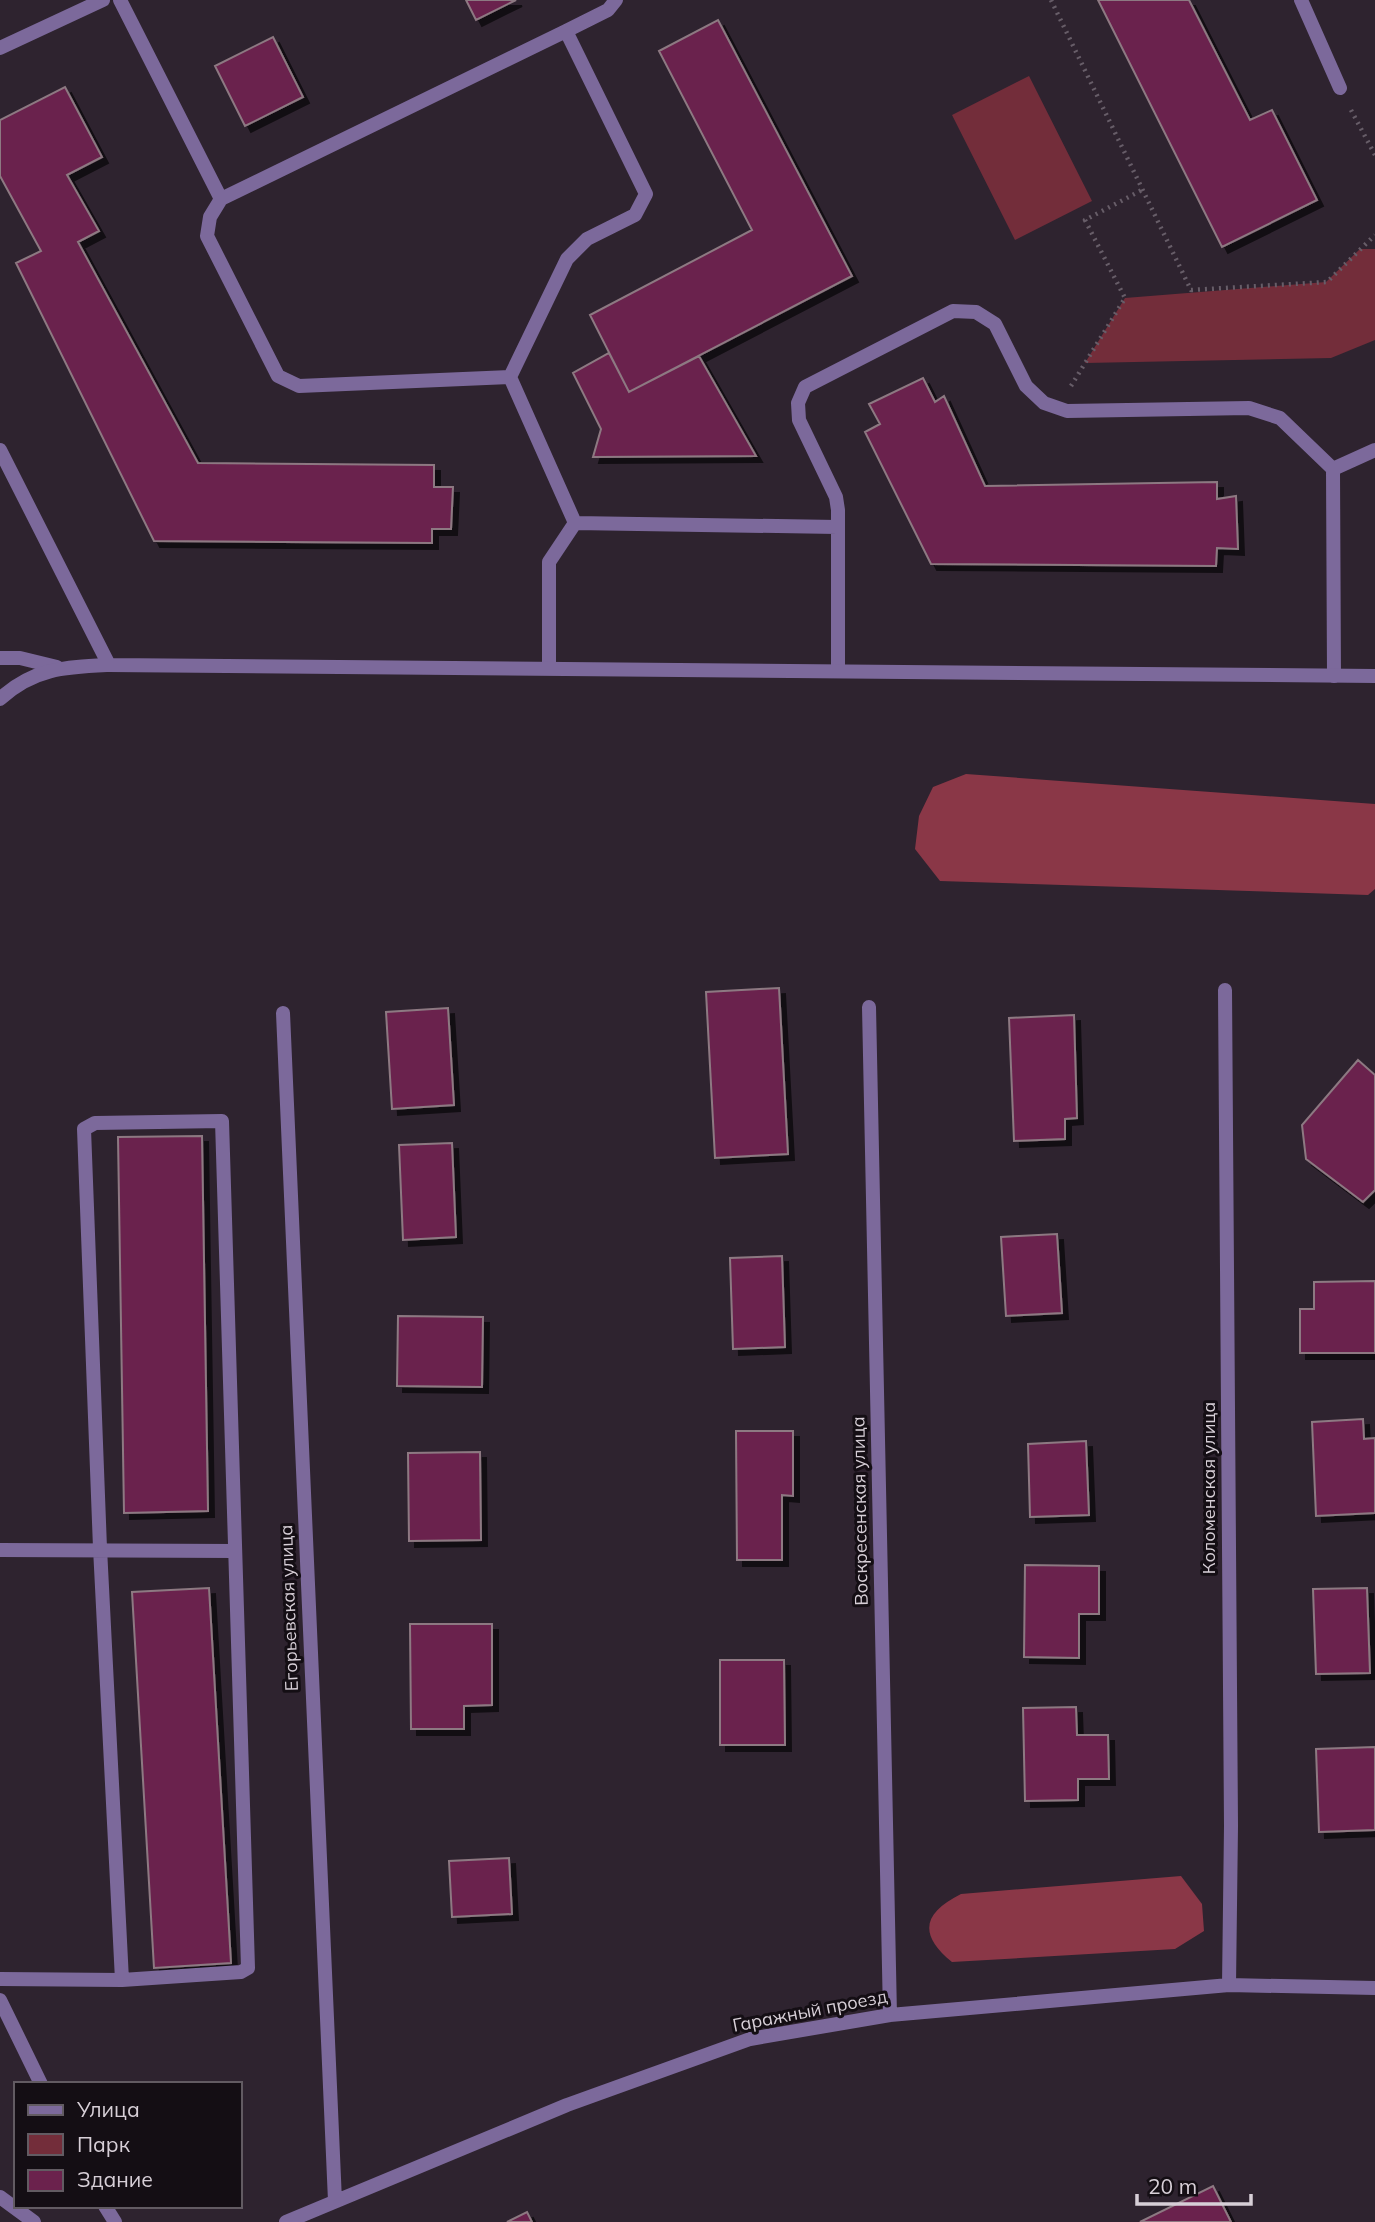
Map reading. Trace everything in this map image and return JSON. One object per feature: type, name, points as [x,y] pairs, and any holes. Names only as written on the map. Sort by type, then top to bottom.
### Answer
[{"type":"street","points":[[0,48],[103,0]]},
{"type":"street","points":[[120,0],[222,199]]},
{"type":"street","points":[[510,377],[299,386],[278,376],[207,236],[210,217],[222,199],[608,10],[616,0]]},
{"type":"street","points":[[1301,0],[1340,88]]},
{"type":"street","points":[[566,31],[646,194],[635,215],[587,239],[567,259],[510,377],[575,523]]},
{"type":"street","points":[[838,670],[836,497],[799,420],[798,403],[806,387],[953,311],[976,312],[995,324],[1026,386],[1044,403],[1067,411],[1250,408],[1280,418],[1333,469],[1334,676]]},
{"type":"street","points":[[0,450],[109,666]]},
{"type":"street","points":[[1333,469],[1375,450]]},
{"type":"street","points":[[575,523],[837,527]]},
{"type":"street","points":[[549,668],[549,562],[575,523]]},
{"type":"street","points":[[0,658],[20,658],[57,667],[549,668],[1375,676]]},
{"type":"street","points":[[0,699],[15,685],[57,667]]},
{"type":"street","name":"Коломенская улица","points":[[1225,990],[1231,1826],[1229,1985]]},
{"type":"street","name":"Воскресенская улица","points":[[869,1007],[890,2015]]},
{"type":"street","name":"Егорьевская улица","points":[[283,1013],[335,2201]]},
{"type":"street","points":[[0,1979],[122,1980],[241,1972],[248,1968],[222,1121],[95,1123],[84,1129],[100,1548],[122,1980]]},
{"type":"street","points":[[0,1550],[100,1548],[235,1551]]},
{"type":"street","name":"Гаражный проезд","points":[[286,2222],[567,2105],[750,2039],[890,2015],[1229,1985],[1375,1988]]},
{"type":"street","points":[[0,2000],[40,2082]]},
{"type":"street","points":[[15,2208],[34,2222]]},
{"type":"path","points":[[1051,0],[1191,290],[1327,282],[1375,235]]},
{"type":"path","points":[[1340,88],[1375,155]]},
{"type":"path","points":[[1058,407],[1125,298],[1085,220],[1142,190]]},
{"type":"green space","points":[[1029,76],[1092,201],[1015,240],[952,115]]},
{"type":"green space","points":[[1360,249],[1375,249],[1375,340],[1331,358],[1085,363],[1125,298],[1326,282]]},
{"type":"shaded area","points":[[966,774],[1375,804],[1375,889],[1368,895],[940,881],[915,849],[919,816],[933,787]]},
{"type":"shaded area","points":[[1181,1876],[1202,1904],[1204,1931],[1175,1949],[952,1962],[941,1952],[930,1933],[932,1916],[948,1901],[961,1894]]},
{"type":"building","points":[[466,0],[516,0],[476,20]]},
{"type":"building","points":[[1098,0],[1189,0],[1250,120],[1272,110],[1317,200],[1222,247]]},
{"type":"building","points":[[718,20],[852,276],[629,392],[590,315],[752,230],[659,51]]},
{"type":"building","points":[[273,37],[303,97],[245,126],[215,66]]},
{"type":"building","points":[[65,87],[102,157],[67,175],[99,231],[78,242],[198,463],[434,465],[434,487],[453,487],[451,529],[432,529],[432,543],[154,541],[16,263],[41,251],[0,176],[0,120]]},
{"type":"building","points":[[609,353],[629,392],[699,356],[756,456],[593,457],[601,429],[573,373]]},
{"type":"building","points":[[923,378],[935,402],[944,396],[985,486],[1217,482],[1217,499],[1236,496],[1238,549],[1217,548],[1216,566],[931,564],[865,432],[880,424],[869,404]]},
{"type":"building","points":[[779,988],[788,1154],[715,1158],[706,992]]},
{"type":"building","points":[[448,1008],[454,1105],[392,1109],[386,1012]]},
{"type":"building","points":[[1074,1015],[1077,1118],[1065,1119],[1065,1139],[1014,1141],[1009,1018]]},
{"type":"building","points":[[1358,1060],[1375,1075],[1375,1190],[1363,1202],[1306,1159],[1302,1125]]},
{"type":"building","points":[[202,1136],[208,1511],[124,1513],[118,1137]]},
{"type":"building","points":[[452,1143],[456,1237],[403,1240],[399,1145]]},
{"type":"building","points":[[1057,1234],[1062,1313],[1006,1316],[1001,1237]]},
{"type":"building","points":[[782,1256],[785,1347],[733,1349],[730,1258]]},
{"type":"building","points":[[1375,1281],[1375,1353],[1300,1353],[1300,1309],[1314,1309],[1314,1282]]},
{"type":"building","points":[[398,1316],[483,1317],[482,1387],[397,1386]]},
{"type":"building","points":[[1363,1419],[1364,1439],[1375,1438],[1375,1513],[1316,1516],[1312,1422]]},
{"type":"building","points":[[736,1431],[793,1431],[793,1496],[782,1495],[782,1560],[737,1560]]},
{"type":"building","points":[[1086,1441],[1089,1515],[1030,1517],[1028,1444]]},
{"type":"building","points":[[480,1452],[481,1540],[409,1541],[408,1453]]},
{"type":"building","points":[[1025,1565],[1099,1566],[1099,1614],[1079,1614],[1079,1658],[1024,1657]]},
{"type":"building","points":[[209,1588],[231,1963],[154,1968],[132,1592]]},
{"type":"building","points":[[1367,1588],[1370,1673],[1316,1674],[1313,1589]]},
{"type":"building","points":[[410,1624],[492,1624],[492,1705],[464,1706],[464,1729],[411,1729]]},
{"type":"building","points":[[720,1660],[784,1660],[785,1745],[720,1745]]},
{"type":"building","points":[[1076,1707],[1077,1735],[1108,1735],[1109,1779],[1078,1779],[1078,1800],[1025,1801],[1023,1708]]},
{"type":"building","points":[[1375,1747],[1375,1830],[1319,1832],[1316,1749]]},
{"type":"building","points":[[509,1858],[512,1914],[452,1917],[449,1861]]},
{"type":"building","points":[[1213,2186],[1231,2222],[1140,2222]]},
{"type":"building","points":[[527,2212],[532,2222],[507,2222]]}]
